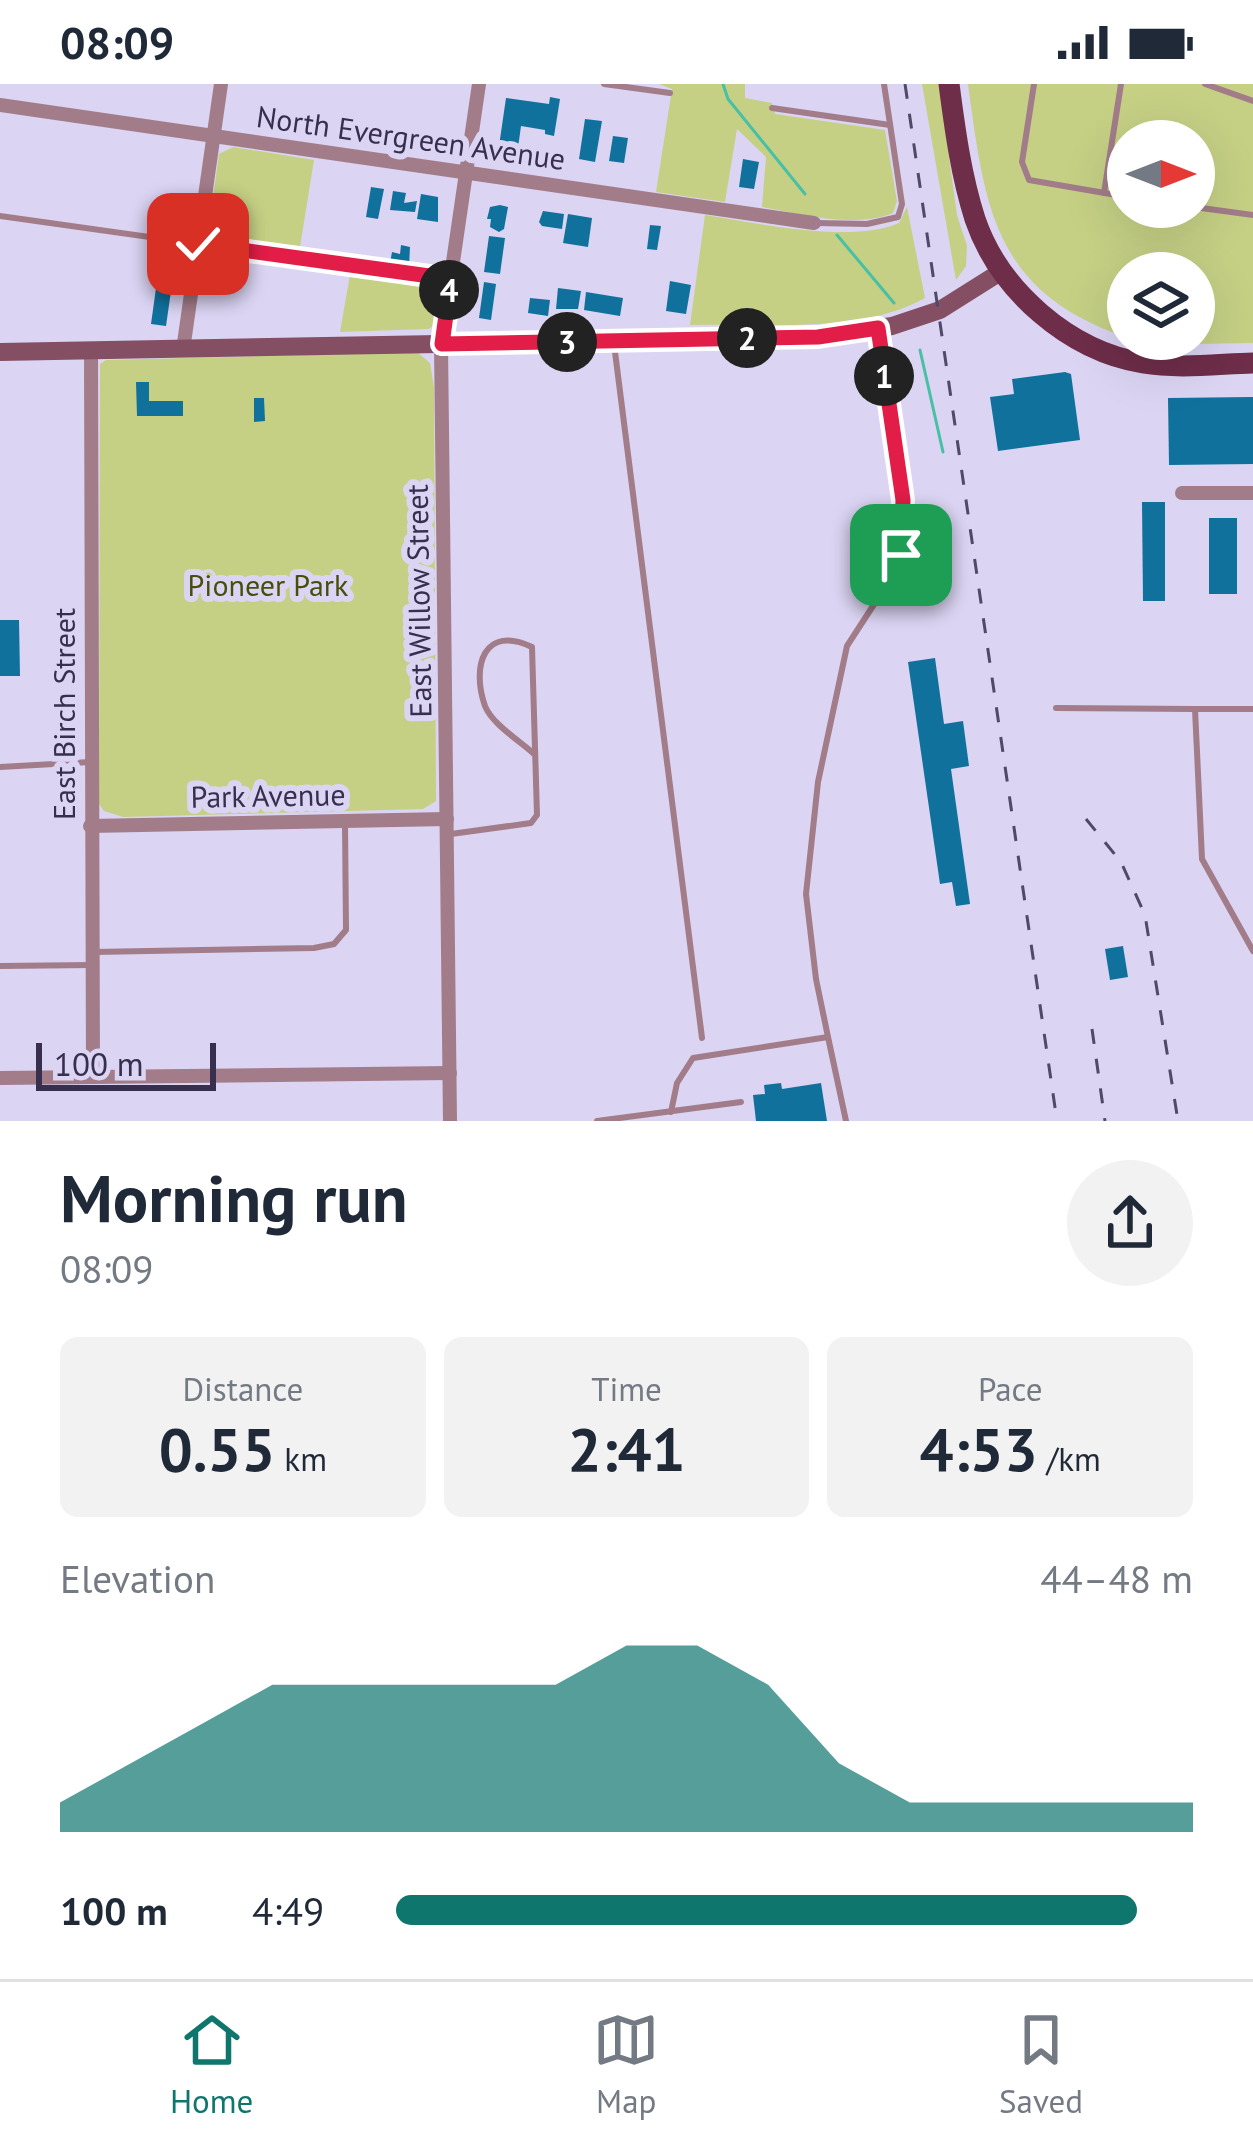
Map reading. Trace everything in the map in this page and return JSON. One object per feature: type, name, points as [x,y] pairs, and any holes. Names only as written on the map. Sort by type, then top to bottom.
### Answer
[{"type":"main road","points":[[949,84],[959,161],[976,224],[1002,272],[1046,317],[1095,349],[1162,365],[1253,363]]},
{"type":"main road","points":[[0,352],[818,337],[878,328],[940,310],[1002,272]]},
{"type":"street","points":[[183,350],[221,84]]},
{"type":"street","name":"East Willow Street","points":[[451,1121],[442,344],[479,84]]},
{"type":"street","name":"North Evergreen Avenue","points":[[0,105],[814,223]]},
{"type":"street","name":"East Birch Street","points":[[91,350],[93,1077]]},
{"type":"street","points":[[1182,493],[1253,493]]},
{"type":"street","name":"Park Avenue","points":[[90,826],[345,820],[447,827]]},
{"type":"street","points":[[0,1078],[450,1073]]},
{"type":"lane","points":[[604,84],[670,93]]},
{"type":"lane","points":[[814,223],[867,224],[898,217],[902,204],[884,84]]},
{"type":"lane","points":[[1034,84],[1024,172],[1041,185],[1107,194]]},
{"type":"lane","points":[[1104,194],[1121,84]]},
{"type":"lane","points":[[1205,84],[1253,101]]},
{"type":"lane","points":[[772,108],[890,125]]},
{"type":"lane","points":[[1215,210],[1253,215]]},
{"type":"lane","points":[[0,216],[451,279]]},
{"type":"lane","points":[[846,1121],[814,962],[806,894],[818,782],[848,646],[895,572],[904,541],[903,500],[878,328]]},
{"type":"lane","points":[[614,341],[702,1038]]},
{"type":"lane","points":[[447,827],[531,823],[537,815],[532,647],[518,640],[497,640],[485,648],[482,658],[484,704],[534,754]]},
{"type":"lane","points":[[1056,708],[1253,709]]},
{"type":"lane","points":[[1195,709],[1202,859],[1253,951]]},
{"type":"lane","points":[[0,767],[90,762]]},
{"type":"lane","points":[[0,966],[334,944],[346,930],[345,820]]},
{"type":"lane","points":[[671,1112],[677,1083],[693,1058],[829,1037]]},
{"type":"lane","points":[[597,1121],[741,1102]]},
{"type":"green space","points":[[659,84],[745,84],[745,98],[772,103],[775,114],[885,130],[897,201],[893,213],[845,220],[762,207],[766,157],[737,129],[725,202],[656,192],[672,89]]},
{"type":"green space","points":[[922,84],[939,84],[957,215],[967,246],[966,266],[956,280]]},
{"type":"green space","points":[[968,84],[1253,84],[1253,343],[1215,344],[1215,252],[1107,252],[1107,329],[1083,319],[1049,297],[1023,271],[1004,241],[981,170]]},
{"type":"green space","points":[[233,147],[314,160],[299,253],[207,241],[219,154]]},
{"type":"green space","points":[[907,207],[925,298],[900,309],[842,322],[690,325],[705,215],[804,230],[856,232],[899,223]]},
{"type":"green space","points":[[351,269],[444,282],[436,325],[340,332]]},
{"type":"green space","name":"Pioneer Park","points":[[417,352],[430,363],[434,387],[436,801],[423,809],[123,817],[104,811],[99,804],[100,364],[106,360]]},
{"type":"building","points":[[550,97],[560,99],[554,136],[521,126],[518,148],[504,152],[505,147],[499,146],[506,98],[549,104]]},
{"type":"building","points":[[585,119],[602,121],[595,162],[579,159]]},
{"type":"building","points":[[613,136],[628,138],[624,163],[609,161]]},
{"type":"building","points":[[743,159],[759,162],[754,189],[739,187]]},
{"type":"building","points":[[371,187],[384,189],[378,219],[366,217]]},
{"type":"building","points":[[393,191],[406,193],[404,203],[417,201],[415,212],[390,210]]},
{"type":"building","points":[[421,194],[438,197],[438,222],[417,219]]},
{"type":"building","points":[[490,207],[508,207],[504,229],[499,232],[487,219]]},
{"type":"building","points":[[543,211],[564,214],[562,229],[542,226]]},
{"type":"building","points":[[568,214],[592,218],[588,247],[563,243]]},
{"type":"building","points":[[650,225],[661,226],[657,250],[647,249]]},
{"type":"building","points":[[489,236],[505,238],[500,274],[484,272]]},
{"type":"building","points":[[401,245],[410,247],[409,267],[390,263],[392,252],[400,254]]},
{"type":"building","points":[[162,250],[174,251],[172,264],[160,262]]},
{"type":"building","points":[[157,281],[172,284],[166,326],[151,324]]},
{"type":"building","points":[[670,281],[691,285],[686,314],[666,311]]},
{"type":"building","points":[[484,282],[496,284],[491,320],[479,318]]},
{"type":"building","points":[[558,288],[581,291],[578,309],[556,309]]},
{"type":"building","points":[[586,292],[623,298],[620,316],[584,310]]},
{"type":"building","points":[[530,298],[550,300],[548,316],[528,313]]},
{"type":"building","points":[[1071,374],[1080,440],[998,451],[990,397],[1014,394],[1012,379]]},
{"type":"building","points":[[136,382],[149,382],[149,401],[183,401],[183,416],[137,416]]},
{"type":"building","points":[[1253,397],[1253,464],[1169,465],[1168,398]]},
{"type":"building","points":[[254,398],[264,398],[265,421],[254,422]]},
{"type":"building","points":[[1142,502],[1165,502],[1165,601],[1143,601]]},
{"type":"building","points":[[1209,518],[1237,518],[1237,594],[1209,594]]},
{"type":"building","points":[[0,620],[19,620],[20,676],[0,676]]},
{"type":"building","points":[[935,658],[944,724],[963,721],[969,766],[951,769],[970,904],[956,906],[952,882],[940,884],[908,662]]},
{"type":"building","points":[[1123,946],[1128,977],[1110,980],[1105,949]]},
{"type":"building","points":[[781,1083],[782,1089],[821,1083],[827,1121],[756,1121],[753,1095],[765,1094],[764,1085]]},
{"type":"waterway","points":[[723,84],[728,99],[805,194]]},
{"type":"waterway","points":[[837,235],[894,303]]},
{"type":"waterway","points":[[920,350],[943,452]]},
{"type":"railway","points":[[905,84],[1057,1121]]},
{"type":"railway","points":[[1086,819],[1121,862],[1145,915],[1178,1121]]},
{"type":"railway","points":[[1092,1029],[1105,1121]]},
{"type":"route","points":[[198,244],[451,279],[442,344],[818,337],[878,328],[903,500],[901,555]]}]
